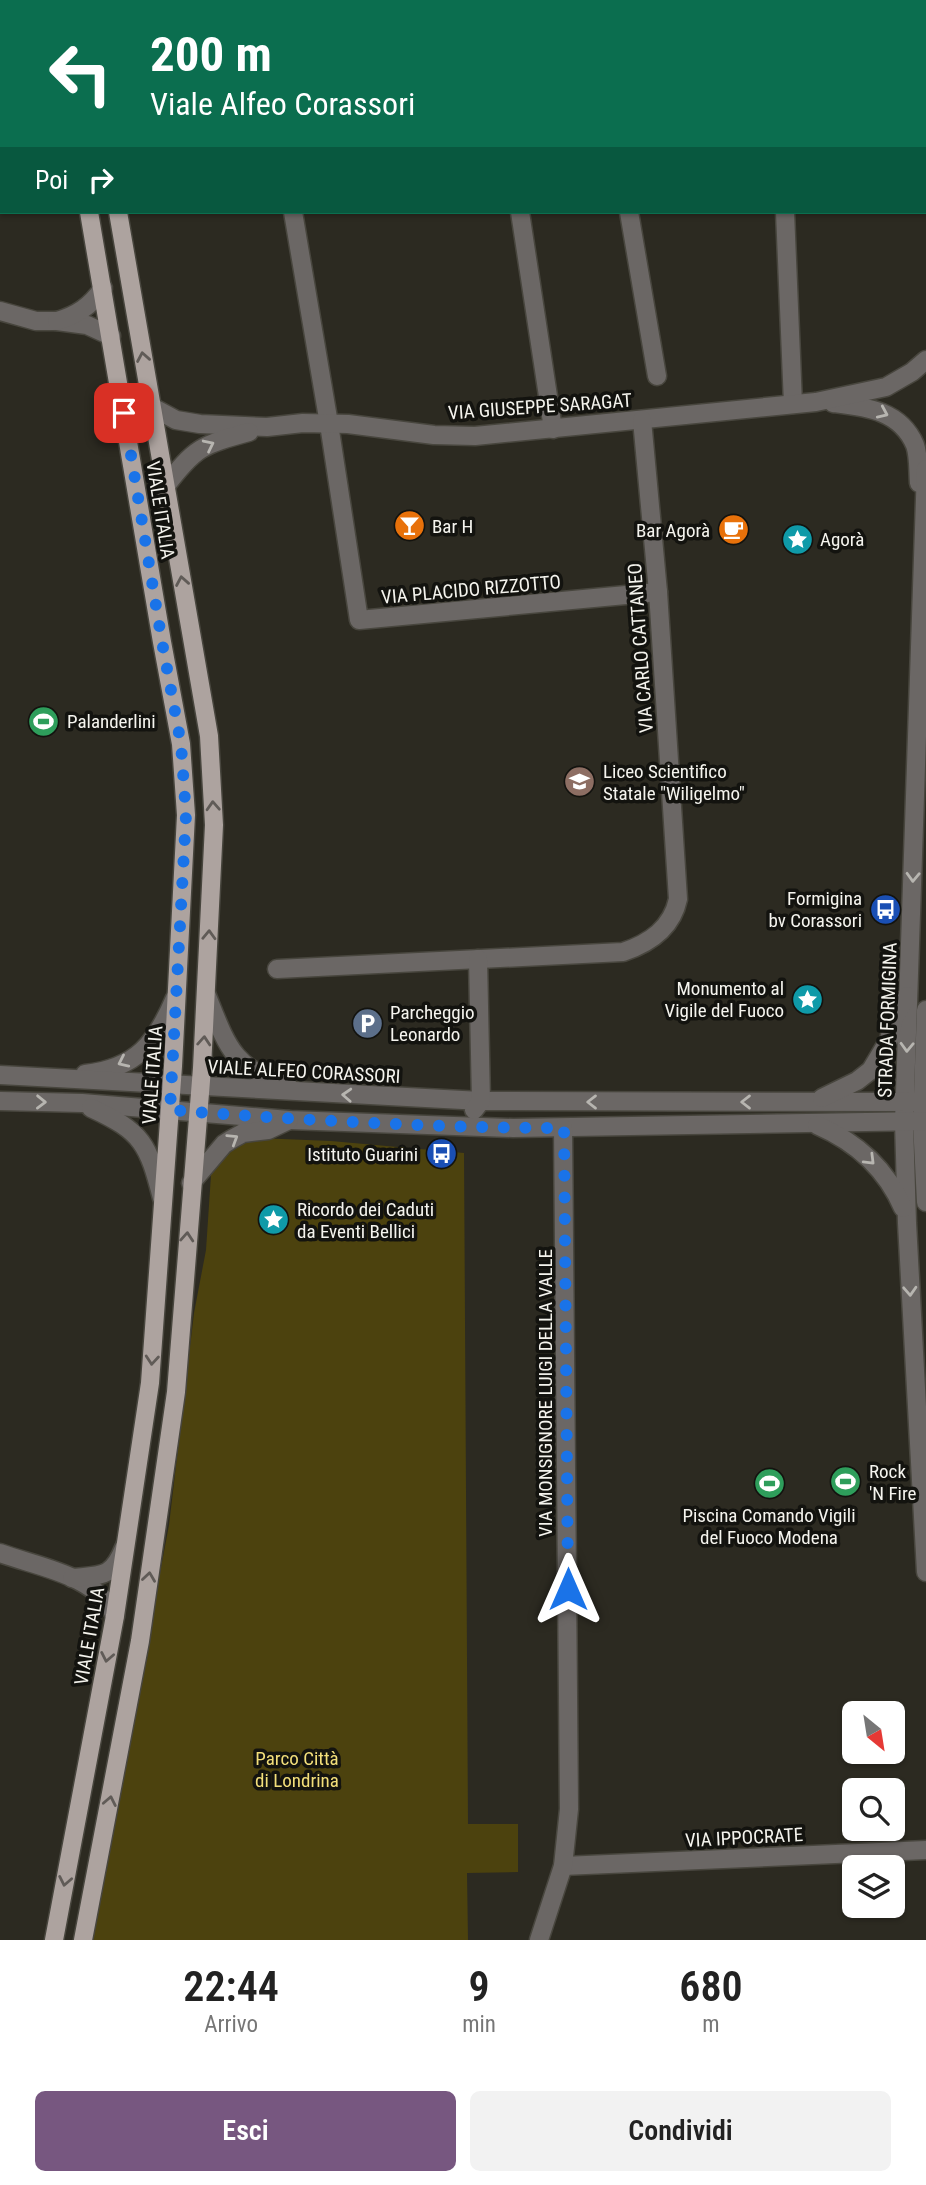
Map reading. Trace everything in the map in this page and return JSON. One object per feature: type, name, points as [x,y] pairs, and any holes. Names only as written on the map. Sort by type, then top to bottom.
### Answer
[{"type":"main road","name":"VIALE ITALIA","points":[[54,1940],[115,1616],[150,1383],[178,992],[186,815],[181,744],[89,214]]},
{"type":"main road","name":"VIALE ITALIA","points":[[118,214],[209,736],[214,825],[207,996],[191,1183]]},
{"type":"main road","points":[[83,1940],[142,1628],[176,1392],[191,1183]]},
{"type":"street","points":[[293,214],[329,424]]},
{"type":"street","points":[[520,214],[553,429]]},
{"type":"street","points":[[629,214],[657,376]]},
{"type":"street","points":[[785,214],[793,404]]},
{"type":"street","points":[[57,321],[84,309],[103,288]]},
{"type":"street","points":[[0,312],[36,321],[86,325],[111,336]]},
{"type":"street","name":"VIA GIUSEPPE SARAGAT","points":[[165,487],[185,460],[208,443],[267,427],[303,423],[329,424],[434,435],[475,436],[642,420],[816,402],[886,387],[912,372],[926,360]]},
{"type":"street","name":"VIA GIUSEPPE SARAGAT","points":[[816,402],[864,406],[881,411],[892,416],[904,428],[915,446],[923,515]]},
{"type":"street","name":"VIA GIUSEPPE SARAGAT","points":[[152,407],[176,420],[267,427]]},
{"type":"street","name":"VIA CARLO CATTANEO","points":[[277,969],[623,952],[654,937],[666,926],[675,912],[678,899],[658,592],[642,420]]},
{"type":"street","name":"VIA PLACIDO RIZZOTTO","points":[[329,424],[359,620],[658,592]]},
{"type":"street","name":"STRADA FORMIGINA","points":[[926,470],[905,1102],[917,1122],[926,1202]]},
{"type":"street","points":[[462,1127],[481,1101],[478,959]]},
{"type":"street","points":[[53,1078],[92,1073],[118,1065],[144,1052],[155,1039],[178,992]]},
{"type":"street","points":[[814,1101],[858,1081],[871,1070],[889,1040],[894,1018],[909,993]]},
{"type":"street","points":[[207,996],[219,1027],[236,1056],[250,1071],[271,1081],[311,1093]]},
{"type":"street","name":"STRADA FORMIGINA","points":[[926,1010],[925,1102],[917,1122],[907,1223],[926,1572]]},
{"type":"street","name":"VIALE ALFEO CORASSORI","points":[[0,1075],[481,1101],[925,1102]]},
{"type":"street","points":[[0,1101],[82,1103],[289,1120],[462,1127],[564,1128],[917,1122]]},
{"type":"street","points":[[82,1103],[119,1121],[137,1136],[152,1159],[164,1208]]},
{"type":"street","points":[[191,1183],[224,1144],[243,1133],[268,1130],[289,1120]]},
{"type":"street","points":[[814,1123],[835,1132],[871,1159],[895,1190],[907,1223]]},
{"type":"street","name":"VIA MONSIGNORE LUIGI DELLA VALLE","points":[[539,1940],[563,1866],[569,1809],[564,1128]]},
{"type":"street","points":[[72,1578],[100,1575],[117,1566],[126,1543]]},
{"type":"street","points":[[0,1553],[72,1578],[100,1593],[115,1616]]},
{"type":"street","name":"VIA IPPOCRATE","points":[[563,1866],[926,1850]]},
{"type":"green space","name":"Parco Città di Londrina","points":[[258,1138],[331,1141],[464,1153],[468,1824],[518,1824],[518,1872],[467,1873],[468,1940],[91,1940],[169,1525],[194,1313],[206,1250],[211,1175],[228,1149]]},
{"type":"place","name":"Bar H","points":[[409,526]]},
{"type":"place","name":"Bar Agorà","points":[[733,530]]},
{"type":"place","name":"Agorà","points":[[797,539]]},
{"type":"place","name":"Palanderlini","points":[[44,721]]},
{"type":"place","name":"Liceo Scientifico Statale \"Wiligelmo\"","points":[[580,782]]},
{"type":"place","name":"Formigina bv Corassori","points":[[885,909]]},
{"type":"place","name":"Monumento al Vigile del Fuoco","points":[[807,999]]},
{"type":"place","name":"Parcheggio Leonardo","points":[[367,1023]]},
{"type":"place","name":"Istituto Guarini","points":[[441,1154]]},
{"type":"place","name":"Ricordo dei Caduti da Eventi Bellici","points":[[274,1220]]},
{"type":"place","name":"Rock 'N Fire","points":[[846,1482]]},
{"type":"place","name":"Piscina Comando Vigili del Fuoco Modena","points":[[769,1484]]},
{"type":"route","points":[[124,413],[181,744],[186,815],[170,1110],[289,1120],[488,1128],[564,1128],[568,1589]]}]
